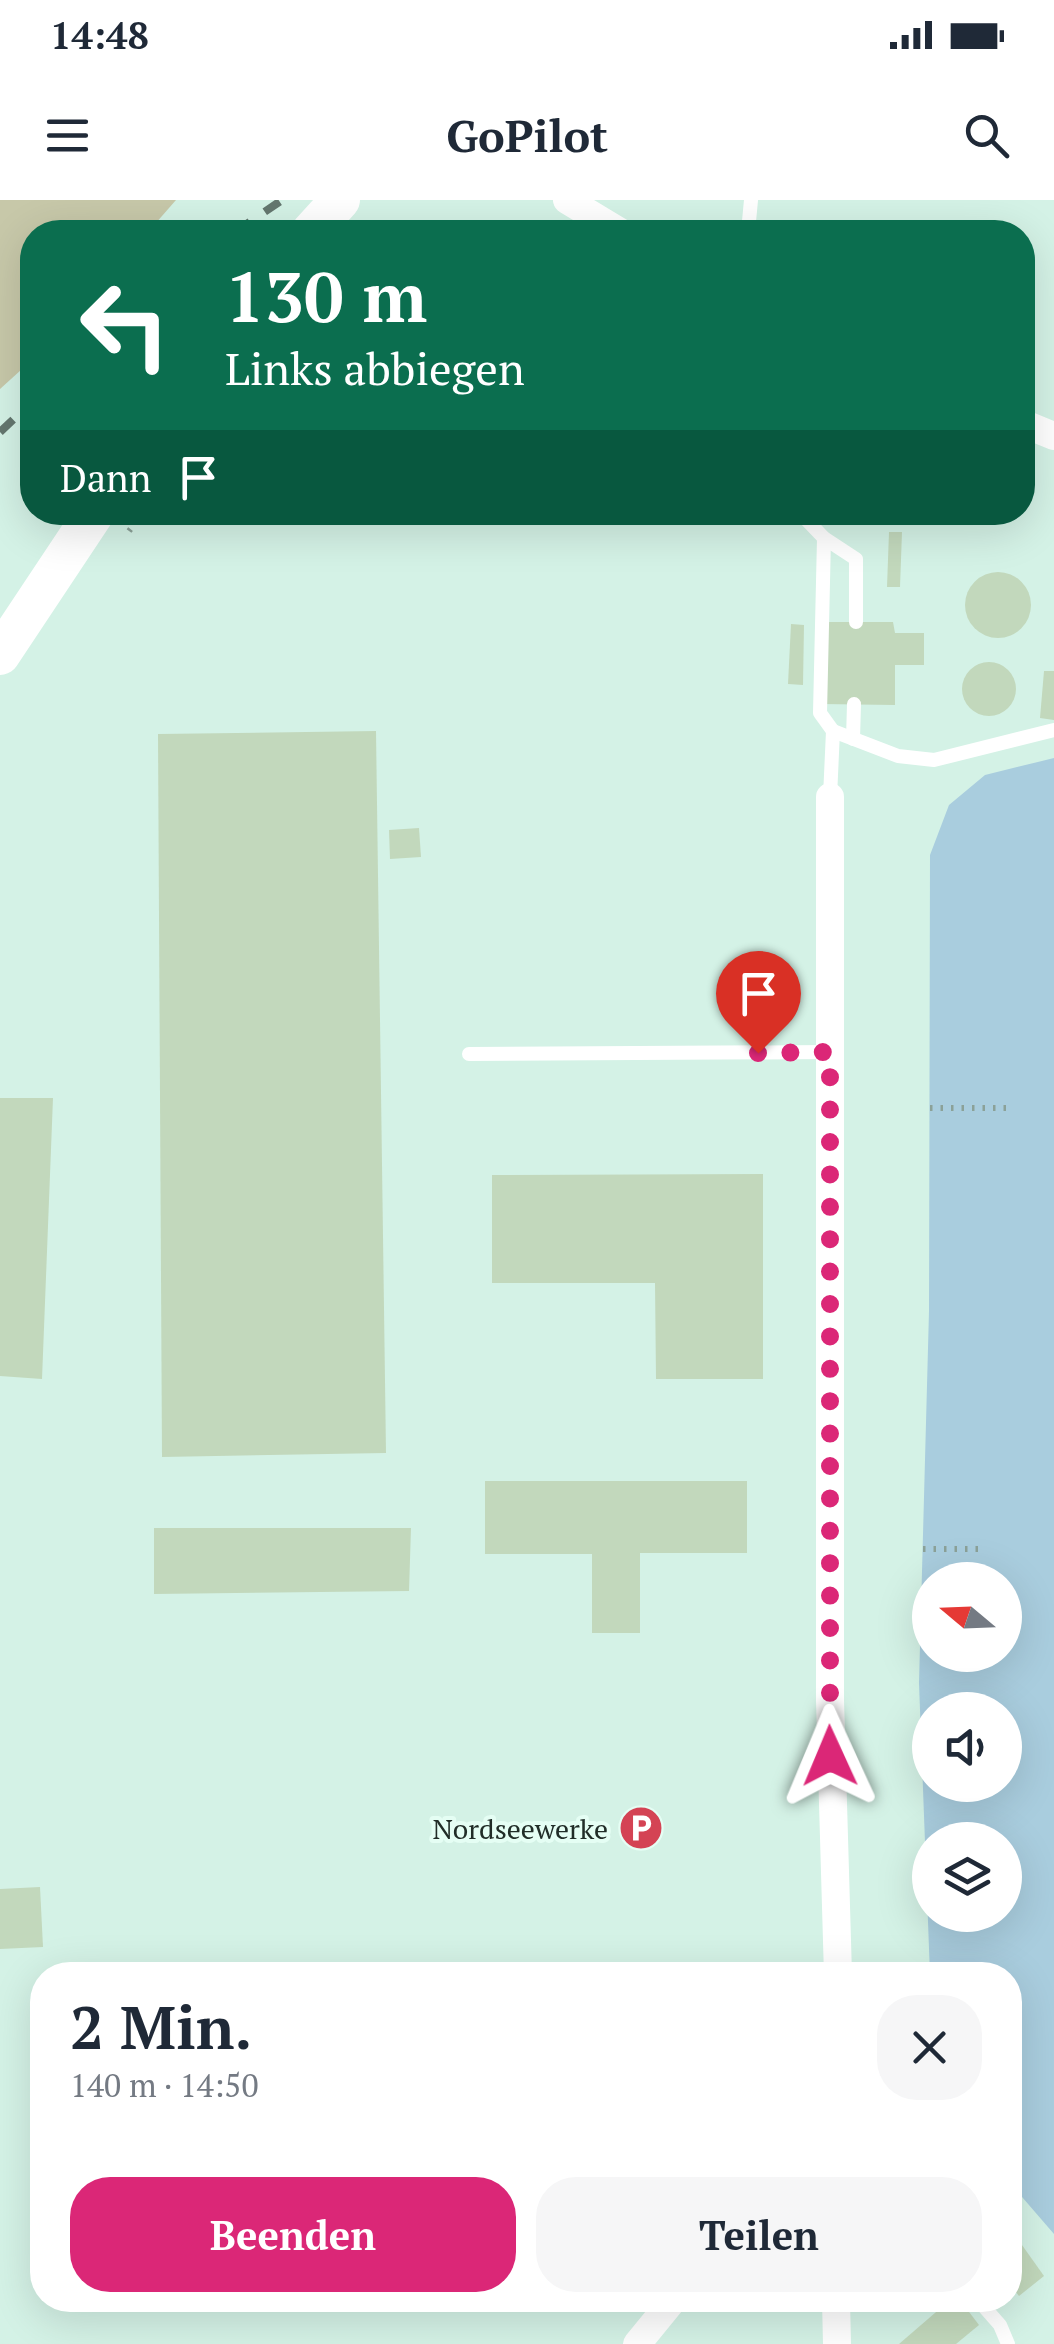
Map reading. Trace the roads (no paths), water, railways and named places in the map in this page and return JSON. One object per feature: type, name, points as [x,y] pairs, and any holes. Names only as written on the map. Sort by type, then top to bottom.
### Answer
[{"type":"main road","points":[[322,220],[340,200]]},
{"type":"main road","points":[[0,655],[85,525]]},
{"type":"street","points":[[567,200],[600,220]]},
{"type":"street","points":[[830,797],[830,1716],[838,1962]]},
{"type":"street","points":[[637,2344],[663,2312]]},
{"type":"street","points":[[836,2312],[837,2344]]},
{"type":"lane","points":[[812,525],[856,559],[856,622]]},
{"type":"lane","points":[[824,538],[820,713],[833,732],[830,797]]},
{"type":"lane","points":[[853,738],[854,704]]},
{"type":"lane","points":[[833,732],[898,756],[934,760],[1054,730]]},
{"type":"lane","points":[[469,1054],[830,1052]]},
{"type":"lane","points":[[989,2312],[1000,2325],[1008,2344]]},
{"type":"water","points":[[1054,758],[1054,2234],[1022,2197],[1022,1962],[930,1962],[928,1932],[1022,1932],[1022,1822],[924,1822],[923,1802],[1022,1802],[1022,1692],[919,1692],[919,1672],[1022,1672],[1022,1562],[922,1562],[929,1311],[930,855],[949,805],[985,775]]},
{"type":"railway","points":[[253,220],[282,200]]},
{"type":"railway","points":[[0,432],[20,413]]},
{"type":"place","name":"Nordseewerke","points":[[641,1828]]}]
